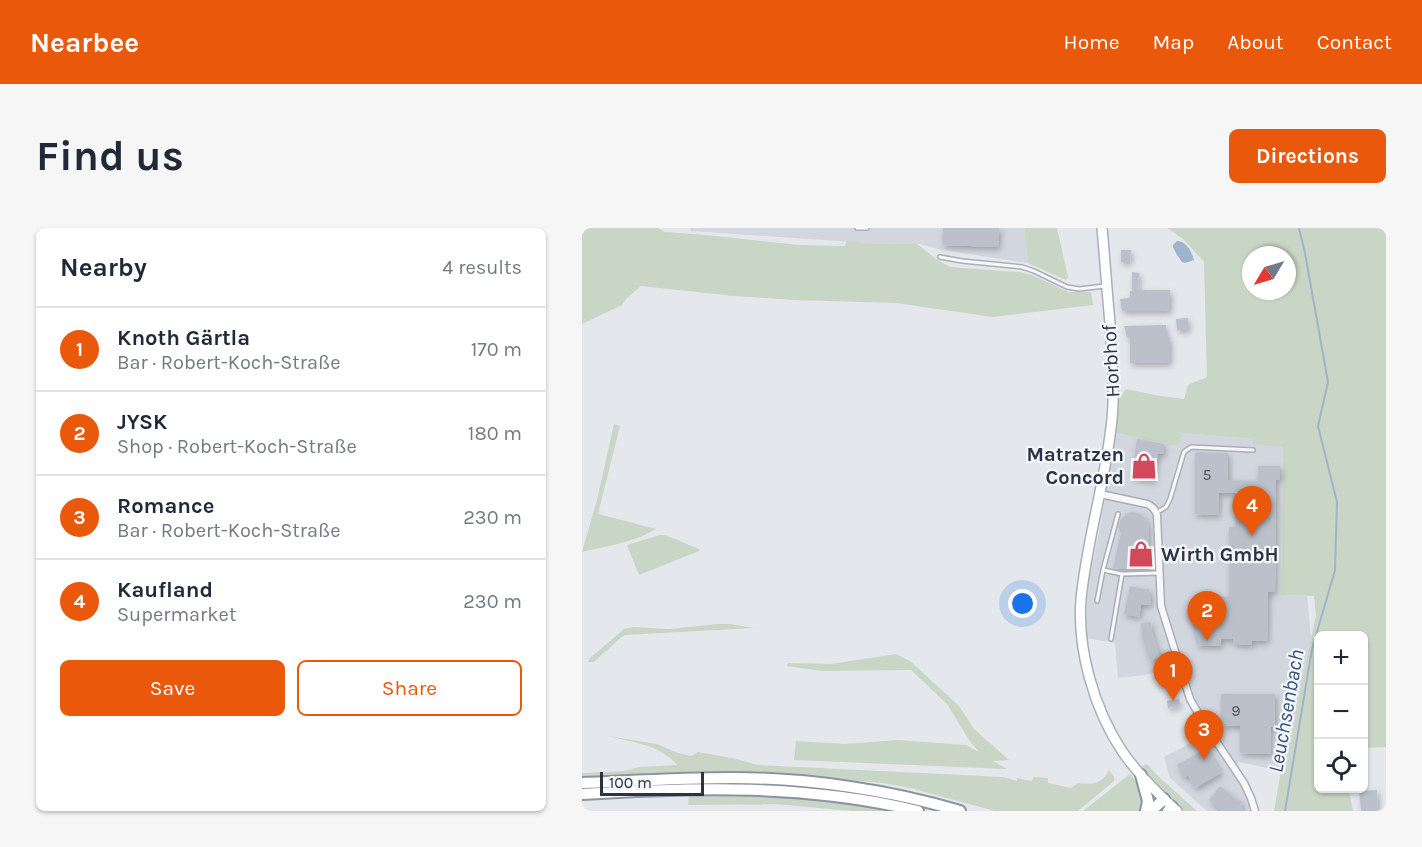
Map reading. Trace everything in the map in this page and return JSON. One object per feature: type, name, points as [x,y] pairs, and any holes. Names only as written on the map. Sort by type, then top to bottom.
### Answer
[{"type":"highway","points":[[1141,775],[1148,801],[1146,811]]},
{"type":"highway","points":[[582,783],[706,778],[768,780],[852,788],[960,811]]},
{"type":"highway","points":[[582,794],[702,789],[768,790],[862,800],[918,811]]},
{"type":"highway","points":[[1151,811],[1170,807]]},
{"type":"main road","name":"Horbhof","points":[[1102,228],[1111,339],[1113,405],[1100,494],[1084,576],[1081,601],[1082,633],[1088,673],[1111,733],[1141,775],[1170,807]]},
{"type":"street","points":[[1100,494],[1147,504],[1152,506],[1156,513],[1161,606],[1190,699],[1248,790],[1255,811]]},
{"type":"lane","points":[[856,228],[867,228]]},
{"type":"lane","points":[[940,257],[1022,267],[1067,287],[1079,289],[1107,285]]},
{"type":"lane","points":[[1156,513],[1166,507],[1170,500],[1184,452],[1191,447],[1253,450]]},
{"type":"lane","points":[[1097,601],[1119,514]]},
{"type":"lane","points":[[1103,570],[1122,574],[1159,573]]},
{"type":"lane","points":[[1111,639],[1122,574]]},
{"type":"shaded area","points":[[690,228],[1024,228],[1028,263],[942,250],[916,243],[882,244],[691,231]]},
{"type":"shaded area","points":[[1115,433],[1178,446],[1181,433],[1254,439],[1254,445],[1283,447],[1281,595],[1307,596],[1311,637],[1286,772],[1239,762],[1232,772],[1243,789],[1251,811],[1207,811],[1170,778],[1164,757],[1214,731],[1196,703],[1184,664],[1145,675],[1118,678],[1115,643],[1087,638],[1088,584],[1100,528]]},
{"type":"green space","points":[[582,228],[658,228],[665,232],[798,245],[845,246],[846,241],[882,244],[916,243],[950,267],[1019,272],[1032,275],[1069,292],[1091,292],[1093,305],[993,317],[896,303],[734,296],[641,286],[622,305],[582,324]]},
{"type":"green space","points":[[1024,228],[1057,228],[1068,277],[1066,280],[1028,263]]},
{"type":"green space","points":[[1167,228],[1386,228],[1386,747],[1368,748],[1368,631],[1314,631],[1314,793],[1350,793],[1353,811],[1274,811],[1281,771],[1286,771],[1316,615],[1314,596],[1281,595],[1283,447],[1253,445],[1253,439],[1182,433],[1178,446],[1115,433],[1119,399],[1126,389],[1184,399],[1188,385],[1207,377],[1204,262],[1183,239]]},
{"type":"green space","points":[[614,424],[620,426],[598,514],[656,529],[630,540],[582,552],[597,500]]},
{"type":"green space","points":[[665,535],[699,549],[699,551],[639,575],[627,545]]},
{"type":"green space","points":[[718,624],[754,628],[625,635],[594,662],[588,662],[624,629],[633,627],[669,629]]},
{"type":"green space","points":[[896,654],[910,661],[959,706],[974,729],[1009,760],[993,761],[1007,769],[794,760],[796,741],[845,744],[898,740],[966,745],[979,752],[947,704],[911,670],[822,671],[787,666],[788,663],[831,664]]},
{"type":"green space","points":[[608,736],[657,744],[691,756],[698,752],[758,765],[1003,777],[1017,781],[1017,778],[1032,781],[1034,777],[1048,778],[1048,783],[1071,788],[1078,783],[1088,784],[1100,781],[1109,770],[1114,781],[1078,811],[995,811],[910,788],[836,779],[705,773],[582,777],[582,773],[677,765],[663,753],[654,749]]},
{"type":"green space","points":[[1147,764],[1197,811],[1184,811],[1140,767]]},
{"type":"green space","points":[[1130,774],[1142,794],[1142,811],[1083,811]]},
{"type":"green space","points":[[689,795],[790,798],[890,811],[852,811],[775,804],[688,805]]},
{"type":"water","points":[[1177,241],[1186,245],[1194,260],[1182,262],[1173,247]]},
{"type":"building","points":[[943,228],[999,228],[998,247],[943,245]]},
{"type":"building","points":[[1121,250],[1131,250],[1130,262],[1121,262]]},
{"type":"building","points":[[1132,272],[1139,273],[1138,290],[1170,290],[1170,311],[1122,311],[1120,299],[1130,298]]},
{"type":"building","points":[[1188,318],[1188,330],[1177,330],[1176,319]]},
{"type":"building","points":[[1166,325],[1166,337],[1170,337],[1170,363],[1130,363],[1130,337],[1127,337],[1124,326]]},
{"type":"building","name":"Matratzen Concord","points":[[1137,439],[1164,444],[1163,454],[1158,454],[1153,481],[1131,477]]},
{"type":"building","points":[[1195,452],[1228,453],[1228,480],[1258,481],[1258,466],[1280,466],[1280,480],[1276,480],[1275,592],[1268,592],[1267,641],[1252,641],[1252,645],[1233,644],[1233,639],[1221,639],[1221,646],[1197,645],[1197,636],[1194,636],[1194,618],[1198,618],[1198,597],[1229,597],[1229,561],[1234,561],[1234,545],[1229,545],[1229,527],[1236,527],[1236,493],[1219,493],[1218,515],[1195,514]]},
{"type":"building","points":[[1132,512],[1143,516],[1148,523],[1149,569],[1113,568],[1121,533],[1120,520],[1127,513]]},
{"type":"building","points":[[1130,586],[1149,589],[1151,604],[1141,605],[1139,617],[1124,614]]},
{"type":"building","points":[[1151,622],[1160,657],[1150,661],[1142,636],[1141,623]]},
{"type":"building","points":[[1221,694],[1275,694],[1275,727],[1271,727],[1270,754],[1240,753],[1240,726],[1221,726]]},
{"type":"building","points":[[1179,699],[1181,705],[1168,708],[1167,701]]},
{"type":"building","points":[[1207,748],[1221,773],[1195,788],[1188,775],[1184,778],[1177,765]]},
{"type":"building","points":[[1220,786],[1238,801],[1240,799],[1243,811],[1222,811],[1209,800]]},
{"type":"building","points":[[1368,790],[1377,790],[1378,811],[1361,811],[1359,793],[1368,793]]},
{"type":"waterway","name":"Leuchsenbach","points":[[1285,811],[1312,649],[1335,570],[1337,502],[1318,426],[1328,382],[1299,228]]},
{"type":"place","name":"Matratzen Concord","points":[[1144,466]]},
{"type":"place","name":"Kaufland","points":[[1252,536]]},
{"type":"place","name":"Wirth GmbH","points":[[1141,554]]},
{"type":"place","name":"JYSK","points":[[1207,641]]},
{"type":"place","name":"Knoth Gärtla","points":[[1173,701]]},
{"type":"place","name":"Romance","points":[[1204,760]]}]
